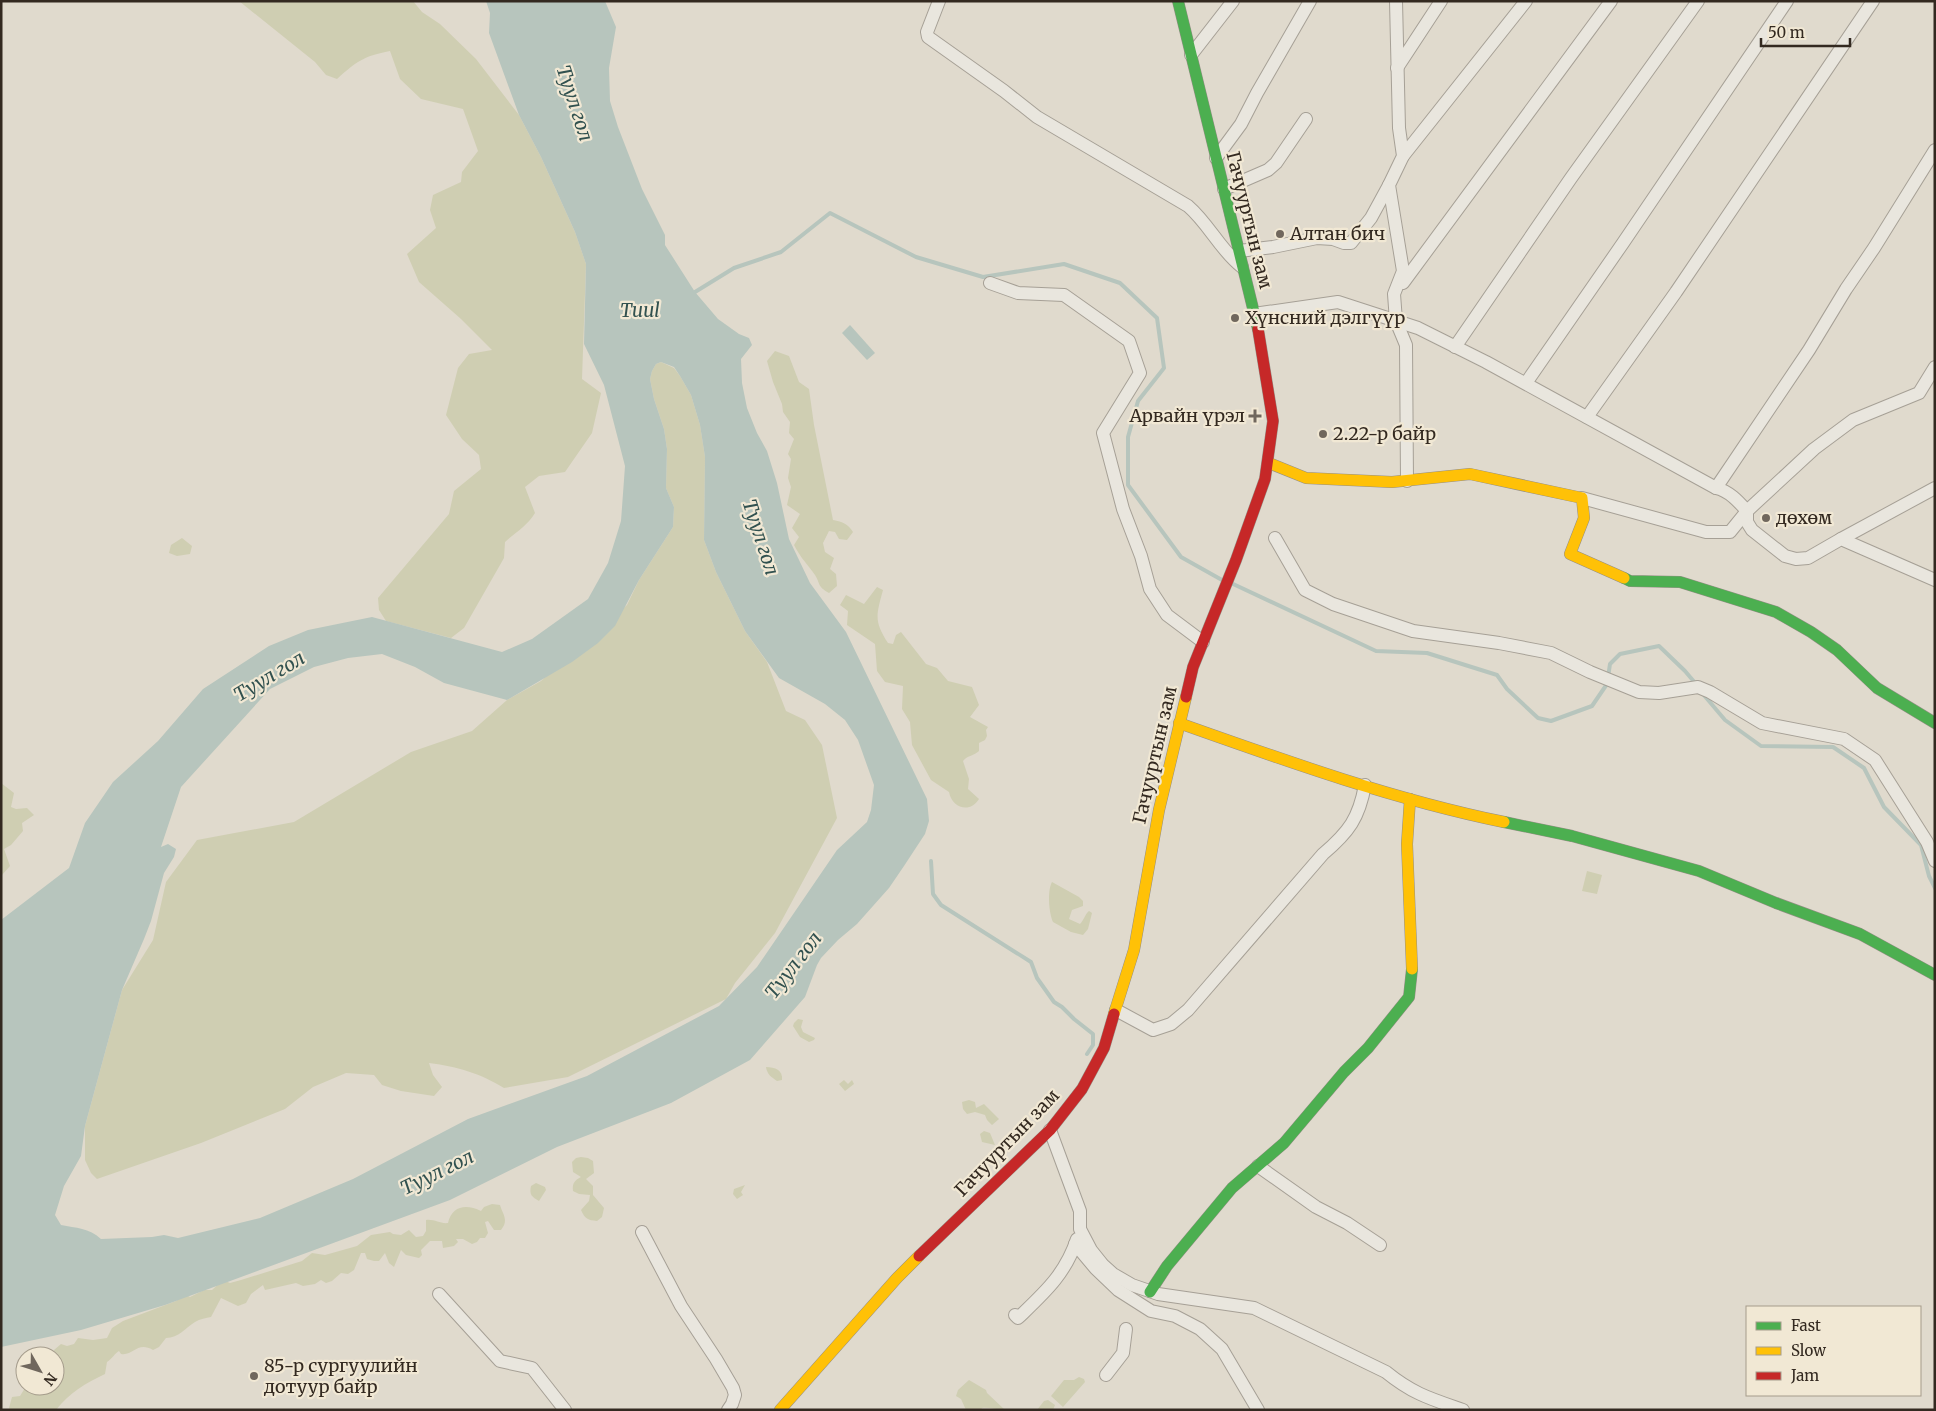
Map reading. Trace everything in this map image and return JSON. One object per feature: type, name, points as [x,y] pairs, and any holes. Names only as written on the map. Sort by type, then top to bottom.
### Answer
[{"type":"street","points":[[939,1],[927,32],[928,37],[1037,116],[1188,206],[1200,216],[1223,248],[1242,267]]},
{"type":"street","name":"Гачууртын зам","points":[[780,1410],[897,1278],[1050,1130],[1082,1089],[1104,1048],[1134,950],[1159,810],[1193,667],[1236,560],[1265,479],[1273,421],[1254,314],[1178,1]]},
{"type":"street","points":[[1191,55],[1233,1]]},
{"type":"street","points":[[1216,158],[1241,124],[1310,1]]},
{"type":"street","points":[[1396,1],[1398,128],[1403,156]]},
{"type":"street","points":[[1397,68],[1441,1]]},
{"type":"street","points":[[1239,251],[1273,248],[1317,238],[1333,239],[1344,244],[1351,243],[1371,218],[1403,156],[1526,1]]},
{"type":"street","points":[[1394,294],[1611,1]]},
{"type":"street","points":[[1455,347],[1570,178],[1698,1]]},
{"type":"street","points":[[1526,383],[1787,1]]},
{"type":"street","points":[[1587,417],[1682,284],[1873,1]]},
{"type":"street","points":[[1224,189],[1268,170],[1276,163],[1306,119]]},
{"type":"street","points":[[1716,488],[1809,350],[1935,150]]},
{"type":"street","points":[[1389,185],[1404,270],[1394,294],[1396,321],[1406,345],[1407,480]]},
{"type":"street","points":[[990,283],[1018,293],[1064,295],[1129,341],[1140,373],[1103,433],[1123,509],[1141,556],[1150,589],[1167,615],[1203,642]]},
{"type":"street","points":[[1254,314],[1338,302],[1418,328],[1526,383],[1736,498],[1747,511],[1747,522],[1752,530],[1785,556],[1796,559],[1808,558],[1935,488]]},
{"type":"street","points":[[1920,393],[1935,367]]},
{"type":"street","points":[[1268,462],[1306,478],[1392,482],[1470,474],[1582,498],[1706,532],[1730,532],[1747,511],[1814,449],[1853,420],[1935,388]]},
{"type":"street","points":[[1582,498],[1584,518],[1570,554],[1630,581],[1680,582],[1776,612],[1811,632],[1837,650],[1877,688],[1935,723]]},
{"type":"street","points":[[1275,538],[1305,590],[1332,604],[1413,631],[1499,643],[1551,653],[1590,672],[1639,692],[1659,693],[1698,687],[1710,692],[1762,723],[1844,739],[1875,760],[1927,842],[1935,861]]},
{"type":"street","points":[[1841,539],[1935,580]]},
{"type":"street","points":[[1179,723],[1314,771],[1446,810],[1572,836],[1699,871],[1776,903],[1860,934],[1935,975]]},
{"type":"street","points":[[1116,1010],[1153,1030],[1171,1024],[1188,1010],[1323,854],[1346,834],[1356,818],[1365,785]]},
{"type":"street","points":[[1150,1292],[1168,1266],[1232,1188],[1284,1143],[1344,1072],[1368,1048],[1409,997],[1412,974],[1407,844],[1410,799]]},
{"type":"street","points":[[1016,1315],[1018,1318],[1045,1292],[1063,1271],[1080,1230],[1080,1211],[1050,1130]]},
{"type":"street","points":[[1258,1166],[1316,1207],[1347,1223],[1380,1245]]},
{"type":"street","points":[[1080,1230],[1091,1250],[1103,1265],[1132,1285],[1150,1292],[1254,1308],[1386,1372],[1404,1387],[1414,1392],[1463,1410]]},
{"type":"street","points":[[642,1232],[681,1306],[733,1388],[735,1395],[728,1410]]},
{"type":"street","points":[[1075,1244],[1096,1269],[1118,1290],[1152,1311],[1175,1316],[1200,1329],[1222,1349],[1258,1410]]},
{"type":"street","points":[[439,1294],[500,1362],[532,1368],[565,1410]]},
{"type":"street","points":[[1106,1374],[1123,1353],[1126,1329]]},
{"type":"street","points":[[1414,1392],[1428,1410]]},
{"type":"green space","points":[[239,1],[413,1],[422,12],[440,24],[476,59],[519,115],[541,157],[575,232],[586,264],[582,379],[601,393],[592,433],[565,472],[539,476],[525,487],[535,513],[525,525],[505,542],[504,558],[464,628],[451,638],[386,621],[379,610],[378,598],[449,514],[454,491],[481,469],[479,455],[462,439],[446,415],[458,368],[469,354],[492,350],[461,319],[419,282],[407,254],[436,228],[430,210],[433,195],[461,182],[462,172],[478,151],[463,109],[421,99],[400,79],[390,51],[361,60],[337,79],[326,75],[315,62]]},
{"type":"green space","points":[[775,351],[789,356],[799,382],[809,389],[814,425],[833,520],[845,524],[853,532],[847,540],[839,539],[835,532],[829,531],[823,543],[825,552],[834,558],[830,569],[836,574],[837,586],[829,593],[821,587],[794,545],[799,537],[792,528],[800,514],[787,505],[791,487],[788,478],[791,459],[788,454],[794,439],[789,433],[790,422],[783,412],[767,361]]},
{"type":"green space","points":[[661,362],[674,368],[680,376],[691,395],[700,425],[705,457],[704,540],[716,572],[745,631],[767,662],[786,711],[805,720],[822,745],[837,818],[775,933],[735,983],[726,999],[568,1077],[504,1088],[468,1071],[429,1063],[433,1075],[442,1087],[434,1096],[401,1091],[382,1085],[374,1075],[346,1073],[313,1087],[285,1109],[201,1143],[97,1179],[91,1173],[85,1160],[85,1126],[122,990],[153,940],[166,882],[197,840],[294,822],[411,752],[472,731],[507,700],[541,681],[627,605],[639,580],[673,527],[674,507],[666,488],[667,449],[664,429],[654,399],[650,379],[656,364]]},
{"type":"green space","points":[[182,538],[192,546],[190,554],[177,556],[169,553],[171,545]]},
{"type":"green space","points":[[877,587],[883,590],[878,612],[878,623],[888,643],[893,644],[896,635],[901,632],[926,664],[937,668],[948,681],[972,687],[979,705],[970,717],[988,727],[985,740],[979,743],[979,751],[963,761],[969,779],[968,789],[979,799],[971,806],[966,808],[957,805],[949,792],[931,780],[912,745],[910,722],[902,709],[903,686],[885,682],[877,671],[875,644],[847,625],[848,611],[840,605],[846,595],[864,604]]},
{"type":"green space","points":[[1,783],[14,793],[11,807],[16,809],[27,808],[34,815],[22,823],[23,831],[11,845],[4,849],[10,866],[2,875],[1,880]]},
{"type":"green space","points":[[1587,871],[1602,875],[1597,894],[1582,891]]},
{"type":"green space","points":[[1052,882],[1083,901],[1083,906],[1072,910],[1069,919],[1080,924],[1089,911],[1092,913],[1088,929],[1083,935],[1071,932],[1053,922],[1049,902],[1049,891]]},
{"type":"green space","points":[[798,1019],[803,1020],[801,1027],[803,1032],[815,1038],[814,1040],[809,1042],[800,1037],[793,1026]]},
{"type":"green space","points":[[766,1067],[780,1071],[782,1080],[777,1081],[773,1078],[768,1073]]},
{"type":"green space","points":[[844,1080],[848,1084],[852,1080],[854,1084],[845,1091],[839,1084]]},
{"type":"green space","points":[[969,1100],[975,1102],[976,1108],[984,1104],[999,1119],[992,1125],[985,1115],[975,1112],[967,1114],[963,1109],[962,1102]]},
{"type":"green space","points":[[984,1131],[990,1133],[995,1145],[982,1142],[980,1134]]},
{"type":"green space","points":[[581,1157],[593,1161],[594,1173],[586,1179],[593,1186],[593,1195],[604,1208],[602,1217],[597,1221],[587,1218],[581,1210],[589,1201],[590,1195],[579,1194],[573,1191],[574,1182],[581,1177],[573,1172],[572,1162],[576,1158]]},
{"type":"green space","points":[[536,1183],[545,1187],[546,1190],[539,1201],[530,1192],[531,1186]]},
{"type":"green space","points":[[745,1185],[741,1192],[743,1195],[737,1199],[733,1194],[734,1189]]},
{"type":"green space","points":[[492,1204],[500,1205],[505,1223],[501,1230],[494,1230],[488,1221],[485,1222],[488,1233],[485,1238],[480,1238],[477,1242],[472,1244],[463,1239],[456,1239],[458,1242],[454,1246],[443,1248],[442,1241],[430,1241],[421,1250],[422,1255],[419,1258],[406,1255],[401,1250],[394,1267],[389,1263],[385,1253],[379,1261],[374,1261],[367,1259],[365,1253],[361,1253],[354,1270],[348,1274],[341,1273],[332,1281],[326,1283],[321,1280],[315,1284],[303,1286],[296,1283],[265,1290],[263,1285],[251,1294],[246,1303],[238,1306],[221,1298],[211,1317],[191,1324],[178,1335],[166,1338],[159,1347],[153,1350],[143,1347],[125,1354],[121,1354],[119,1351],[107,1362],[105,1374],[78,1389],[66,1398],[56,1410],[11,1410],[9,1408],[12,1397],[65,1396],[65,1346],[59,1346],[61,1344],[67,1346],[74,1344],[78,1338],[93,1340],[107,1338],[112,1328],[123,1321],[176,1301],[185,1294],[190,1297],[204,1290],[212,1290],[223,1280],[230,1283],[302,1261],[312,1253],[325,1255],[357,1246],[371,1235],[390,1232],[401,1235],[409,1230],[416,1237],[423,1236],[426,1231],[426,1220],[448,1223],[450,1217],[457,1209],[470,1207],[481,1211],[484,1207]]},
{"type":"green space","points":[[1079,1377],[1084,1379],[1085,1382],[1063,1407],[1051,1396],[1064,1380],[1074,1380]]},
{"type":"green space","points":[[969,1380],[986,1390],[1005,1410],[982,1408],[981,1410],[966,1410],[961,1399],[956,1396],[958,1390]]},
{"type":"green space","points":[[1048,1400],[1055,1405],[1053,1410],[1037,1410],[1044,1401]]},
{"type":"water","points":[[486,1],[605,1],[616,27],[609,68],[610,101],[618,127],[642,189],[665,235],[665,245],[695,292],[718,319],[739,334],[749,338],[752,345],[741,359],[742,383],[747,408],[767,451],[777,483],[789,539],[810,583],[846,632],[927,799],[929,821],[925,834],[889,888],[857,924],[821,958],[805,997],[750,1060],[671,1103],[557,1147],[450,1200],[165,1305],[81,1330],[1,1347],[1,920],[69,868],[85,823],[113,782],[158,741],[203,689],[269,646],[308,630],[372,617],[502,652],[532,639],[588,599],[608,563],[621,521],[625,466],[604,385],[584,344],[586,264],[575,232],[541,157],[519,115],[489,33],[490,13]],"holes":[[[661,362],[674,367],[691,395],[700,425],[705,457],[704,540],[716,572],[745,631],[779,678],[825,704],[845,720],[858,740],[874,785],[871,810],[867,822],[837,850],[757,967],[719,1006],[587,1076],[468,1119],[353,1179],[260,1218],[178,1238],[164,1235],[101,1239],[87,1231],[61,1225],[55,1215],[64,1186],[81,1156],[85,1126],[122,990],[151,921],[164,873],[174,857],[176,849],[168,844],[161,847],[181,787],[270,689],[314,667],[348,658],[382,654],[415,667],[444,683],[507,700],[572,662],[598,643],[615,626],[639,580],[673,527],[674,507],[666,488],[667,449],[664,429],[654,399],[650,379],[656,364]]]},
{"type":"water","points":[[850,325],[875,353],[867,360],[842,333]]},
{"type":"waterway","points":[[695,292],[734,268],[781,252],[830,213],[916,257],[983,277],[1064,264],[1120,283],[1157,318],[1164,368],[1138,401],[1128,437],[1128,485],[1181,557],[1222,580]]},
{"type":"waterway","points":[[1231,583],[1376,651],[1427,653],[1497,675],[1507,689],[1538,718],[1551,721],[1592,706],[1607,684],[1610,664],[1620,654],[1659,646],[1696,684]]},
{"type":"waterway","points":[[1703,694],[1725,720],[1761,746],[1833,747],[1864,768],[1884,807],[1921,845],[1929,876],[1935,888]]},
{"type":"waterway","points":[[931,861],[933,894],[941,905],[1031,962],[1037,978],[1054,1002],[1093,1034],[1093,1045],[1087,1054]]},
{"type":"traffic: fast","points":[[1178,1],[1258,329]]},
{"type":"traffic: fast","points":[[1624,578],[1630,581],[1680,582],[1776,612],[1811,632],[1837,650],[1877,688],[1935,723]]},
{"type":"traffic: fast","points":[[1504,822],[1572,836],[1699,871],[1776,903],[1860,934],[1935,975]]},
{"type":"traffic: fast","points":[[1150,1292],[1167,1266],[1232,1188],[1284,1143],[1344,1072],[1368,1048],[1409,997],[1412,969]]},
{"type":"traffic: slow","points":[[1269,463],[1306,478],[1392,482],[1470,474],[1582,498],[1584,518],[1570,554],[1624,578]]},
{"type":"traffic: slow","points":[[1114,1014],[1134,950],[1159,810],[1186,697]]},
{"type":"traffic: slow","points":[[1179,723],[1380,791],[1504,822]]},
{"type":"traffic: slow","points":[[1410,799],[1407,844],[1412,969]]},
{"type":"traffic: slow","points":[[780,1410],[897,1278],[919,1256]]},
{"type":"traffic: jam","points":[[1186,697],[1193,667],[1236,560],[1265,479],[1273,421],[1258,329]]},
{"type":"traffic: jam","points":[[919,1256],[1050,1130],[1082,1089],[1104,1048],[1114,1014]]},
{"type":"place","name":"Алтан бич","points":[[1280,234]]},
{"type":"place","name":"Хүнсний дэлгүүр","points":[[1235,318]]},
{"type":"place","name":"Арвайн үрэл","points":[[1255,416]]},
{"type":"place","name":"2.22-р байр","points":[[1323,434]]},
{"type":"place","name":"дөхөм","points":[[1766,518]]},
{"type":"place","name":"85-р сургуулийн дотуур байр","points":[[254,1376]]},
{"type":"water label","name":"Туул гол","points":[[575,103]]},
{"type":"water label","name":"Tuul","points":[[640,310]]},
{"type":"water label","name":"Туул гол","points":[[761,537]]},
{"type":"water label","name":"Туул гол","points":[[269,676]]},
{"type":"water label","name":"Туул гол","points":[[793,965]]},
{"type":"water label","name":"Туул гол","points":[[437,1172]]}]
